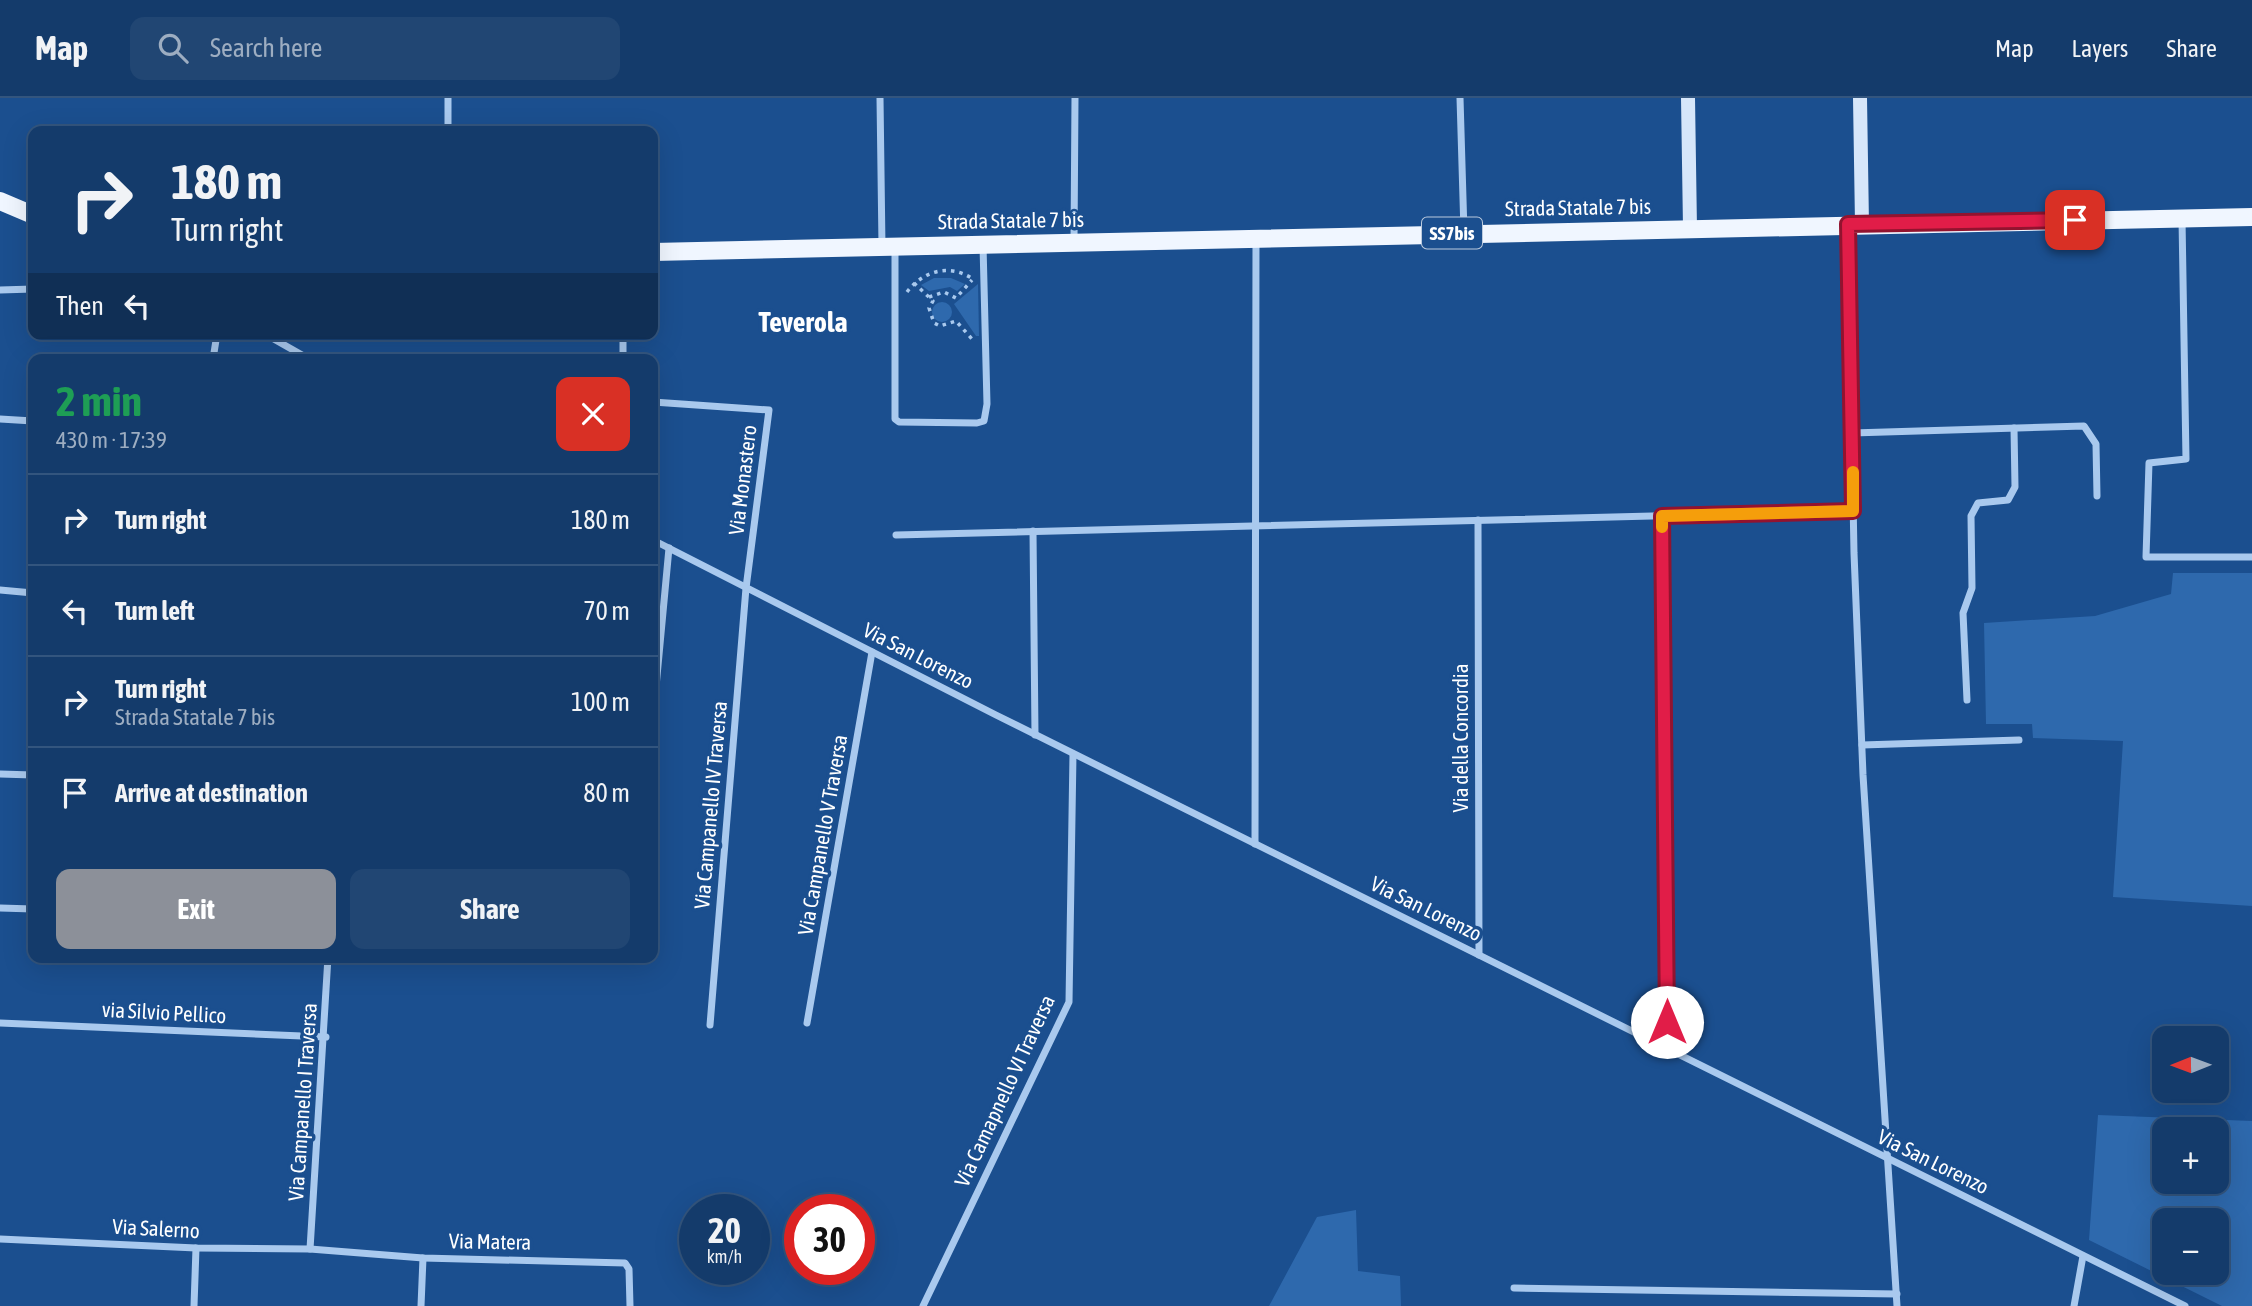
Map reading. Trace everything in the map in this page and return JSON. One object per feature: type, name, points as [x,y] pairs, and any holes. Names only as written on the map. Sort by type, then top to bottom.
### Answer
[{"type":"main road","points":[[0,201],[28,213]]},
{"type":"main road","name":"Strada Statale 7 bis","points":[[658,252],[2252,217]]},
{"type":"street","points":[[448,98],[448,126]]},
{"type":"street","points":[[880,98],[895,419],[977,423],[984,421],[987,404],[983,244]]},
{"type":"street","points":[[1074,242],[1075,98]]},
{"type":"street","points":[[1460,98],[1464,233]]},
{"type":"street","points":[[1688,98],[1690,228]]},
{"type":"street","points":[[1860,98],[1855,224],[1853,511],[1862,745],[1885,1158],[1897,1306]]},
{"type":"street","points":[[2182,218],[2186,459],[2149,463],[2146,557],[2252,557]]},
{"type":"street","points":[[1255,844],[1256,238]]},
{"type":"street","points":[[0,290],[28,289]]},
{"type":"street","points":[[277,340],[300,354]]},
{"type":"street","name":"Via Monastero","points":[[658,402],[769,410],[746,588]]},
{"type":"street","points":[[0,419],[28,421]]},
{"type":"street","points":[[1852,433],[2084,426],[2096,443],[2097,496]]},
{"type":"street","points":[[1967,700],[1963,613],[1972,588],[1971,516],[1978,503],[2008,500],[2015,487],[2014,428]]},
{"type":"street","points":[[896,535],[1853,511]]},
{"type":"street","points":[[1662,516],[1667,1049]]},
{"type":"street","name":"Via della Concordia","points":[[1478,520],[1479,955]]},
{"type":"street","points":[[1032,531],[1035,735]]},
{"type":"street","name":"Via San Lorenzo","points":[[658,542],[1035,735],[2185,1306]]},
{"type":"street","points":[[658,666],[669,548]]},
{"type":"street","name":"Via Campanello IV Traversa","points":[[710,1025],[746,588]]},
{"type":"street","points":[[0,590],[28,593]]},
{"type":"street","name":"Via Campanello V Traversa","points":[[807,1023],[872,652]]},
{"type":"street","points":[[1862,745],[2020,740]]},
{"type":"street","name":"Via Camapnello VI Traversa","points":[[923,1306],[1069,1002],[1073,754]]},
{"type":"street","points":[[0,774],[28,775]]},
{"type":"street","points":[[0,908],[28,909]]},
{"type":"street","name":"Via Campanello I Traversa","points":[[310,1249],[326,1037],[328,963]]},
{"type":"street","name":"via Silvio Pellico","points":[[0,1023],[326,1037]]},
{"type":"street","name":"Via Salerno","points":[[0,1239],[196,1248],[310,1249]]},
{"type":"street","points":[[194,1306],[196,1248]]},
{"type":"street","name":"Via Matera","points":[[310,1249],[423,1258],[625,1263],[629,1269],[630,1306]]},
{"type":"street","points":[[2074,1306],[2083,1256]]},
{"type":"street","points":[[421,1306],[423,1258]]},
{"type":"street","points":[[1514,1288],[1897,1294]]},
{"type":"path","points":[[906,294],[914,283],[930,272],[952,271],[972,279]]},
{"type":"path","points":[[929,298],[944,292],[956,298],[980,271]]},
{"type":"path","points":[[914,283],[933,301],[929,317],[934,323],[940,326],[956,320],[973,340],[982,340]]},
{"type":"shaded area","points":[[934,278],[951,278],[965,284],[957,291],[950,287],[929,291],[921,285]]},
{"type":"shaded area","points":[[978,284],[979,336],[976,336],[954,304]]},
{"type":"shaded area","points":[[942,302],[949,305],[952,312],[949,319],[942,322],[935,319],[932,312],[935,305]]},
{"type":"shaded area","points":[[2173,573],[2252,573],[2252,906],[2113,897],[2123,741],[2033,738],[2032,724],[1986,724],[1984,623],[2095,616],[2171,594]]},
{"type":"shaded area","points":[[2098,1115],[2152,1117],[2152,1194],[2229,1194],[2229,1120],[2252,1121],[2252,1306],[2222,1306],[2180,1285],[2229,1285],[2229,1208],[2152,1208],[2152,1271],[2089,1240]]},
{"type":"shaded area","points":[[1356,1210],[1358,1271],[1400,1276],[1401,1306],[1269,1306],[1317,1217]]},
{"type":"slow traffic","points":[[1662,527],[1662,516],[1853,511],[1853,472]]},
{"type":"district","name":"Teverola","points":[[803,322]]},
{"type":"route","points":[[1667,1022],[1662,516],[1853,511],[1848,224],[2075,220]]}]
